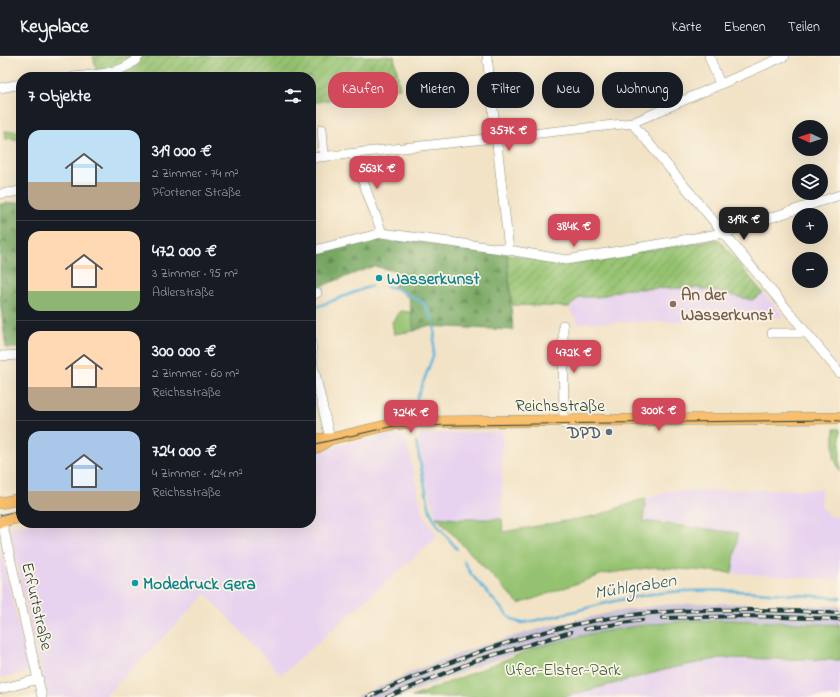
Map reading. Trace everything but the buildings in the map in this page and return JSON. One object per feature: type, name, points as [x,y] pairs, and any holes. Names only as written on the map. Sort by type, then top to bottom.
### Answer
[{"type":"main road","name":"Reichsstraße","points":[[316,439],[330,439],[393,424],[564,423],[840,418]]},
{"type":"main road","name":"Reichsstraße","points":[[316,448],[330,439]]},
{"type":"main road","points":[[0,503],[16,499]]},
{"type":"main road","points":[[1,519],[16,518]]},
{"type":"street","points":[[105,72],[124,69],[134,62],[139,56]]},
{"type":"street","points":[[487,56],[509,250]]},
{"type":"street","points":[[709,56],[720,84]]},
{"type":"street","points":[[316,157],[632,123],[785,56]]},
{"type":"street","points":[[0,88],[16,85]]},
{"type":"street","points":[[632,123],[840,373]]},
{"type":"street","points":[[322,129],[324,156]]},
{"type":"street","points":[[354,154],[382,233]]},
{"type":"street","points":[[0,194],[16,192]]},
{"type":"street","points":[[316,250],[382,233],[509,250],[566,260],[724,232],[840,195]]},
{"type":"street","points":[[563,324],[564,423]]},
{"type":"street","points":[[772,333],[806,333]]},
{"type":"street","points":[[0,356],[16,355]]},
{"type":"street","points":[[316,378],[330,439]]},
{"type":"street","name":"Erfurtstraße","points":[[1,519],[42,697]]},
{"type":"street","points":[[0,689],[39,679]]},
{"type":"shaded area","name":"An der Wasserkunst","points":[[698,288],[752,300],[763,293],[785,317],[724,317],[719,321],[578,323],[569,307],[580,297],[599,297],[625,289]]},
{"type":"shaded area","points":[[502,432],[502,519],[457,519],[436,517],[420,452],[419,437],[421,434]]},
{"type":"shaded area","points":[[389,433],[406,436],[422,511],[437,537],[281,675],[206,594],[104,697],[47,697],[9,528],[16,526],[16,528],[316,528],[316,451]]},
{"type":"shaded area","points":[[821,489],[821,505],[828,515],[840,518],[840,580],[732,573],[738,533],[643,521],[646,498],[669,491]]},
{"type":"shaded area","points":[[0,547],[29,672],[0,678]]},
{"type":"shaded area","points":[[707,603],[840,606],[840,625],[730,620],[686,621],[637,626],[590,634],[537,647],[483,664],[399,697],[356,697],[423,667],[477,647],[549,626],[613,612],[663,605]]},
{"type":"shaded area","points":[[721,658],[840,660],[840,697],[563,697],[672,668]]},
{"type":"green space","points":[[93,56],[394,56],[397,72],[328,72],[328,100],[316,102],[316,72],[97,72]]},
{"type":"green space","points":[[398,77],[400,88],[398,88]]},
{"type":"green space","points":[[5,131],[16,131],[16,139],[9,138],[7,140],[5,138]]},
{"type":"green space","points":[[16,202],[16,348],[6,348],[0,300],[0,204]]},
{"type":"green space","points":[[382,237],[507,254],[513,330],[426,326],[414,331],[409,298],[394,286],[403,273],[374,266],[316,288],[316,253]]},
{"type":"green space","points":[[718,239],[763,293],[752,300],[698,288],[625,289],[599,297],[580,297],[569,307],[512,305],[507,254],[566,264]]},
{"type":"green space","points":[[400,311],[411,312],[414,331],[394,334],[392,322]]},
{"type":"green space","points":[[834,429],[840,429],[840,472],[834,457]]},
{"type":"green space","points":[[646,498],[643,521],[738,533],[732,573],[655,567],[603,574],[519,604],[436,517],[457,519],[502,519],[503,532],[595,516]]},
{"type":"green space","name":"Ufer-Elster-Park","points":[[730,620],[840,625],[840,660],[721,658],[672,668],[563,697],[412,697],[537,647],[590,634],[637,626],[686,621]]},
{"type":"waterway","name":"Mühlgraben","points":[[316,307],[371,286]]},
{"type":"waterway","name":"Mühlgraben","points":[[386,286],[395,288],[424,303],[432,320]]},
{"type":"waterway","name":"Mühlgraben","points":[[415,404],[433,356],[435,326]]},
{"type":"waterway","name":"Mühlgraben","points":[[416,442],[430,511],[438,526],[457,549]]},
{"type":"waterway","name":"Mühlgraben","points":[[464,561],[471,574],[508,616],[521,623],[635,597],[675,592],[722,591],[840,598]]},
{"type":"tram line","points":[[316,444],[394,426],[840,421]]},
{"type":"tram line","points":[[0,515],[16,511]]},
{"type":"railway","points":[[368,697],[467,656],[535,634],[605,619],[640,614],[690,610],[765,610],[840,613]]},
{"type":"railway","points":[[662,618],[747,616],[840,619]]},
{"type":"railway","points":[[585,629],[642,620]]},
{"type":"railway","points":[[387,697],[477,660],[571,632]]},
{"type":"place","name":"Wasserkunst","points":[[379,278]]},
{"type":"place","name":"An der Wasserkunst","points":[[673,304]]},
{"type":"place","name":"DPD","points":[[609,432]]},
{"type":"place","name":"Modedruck Gera","points":[[135,583]]}]
